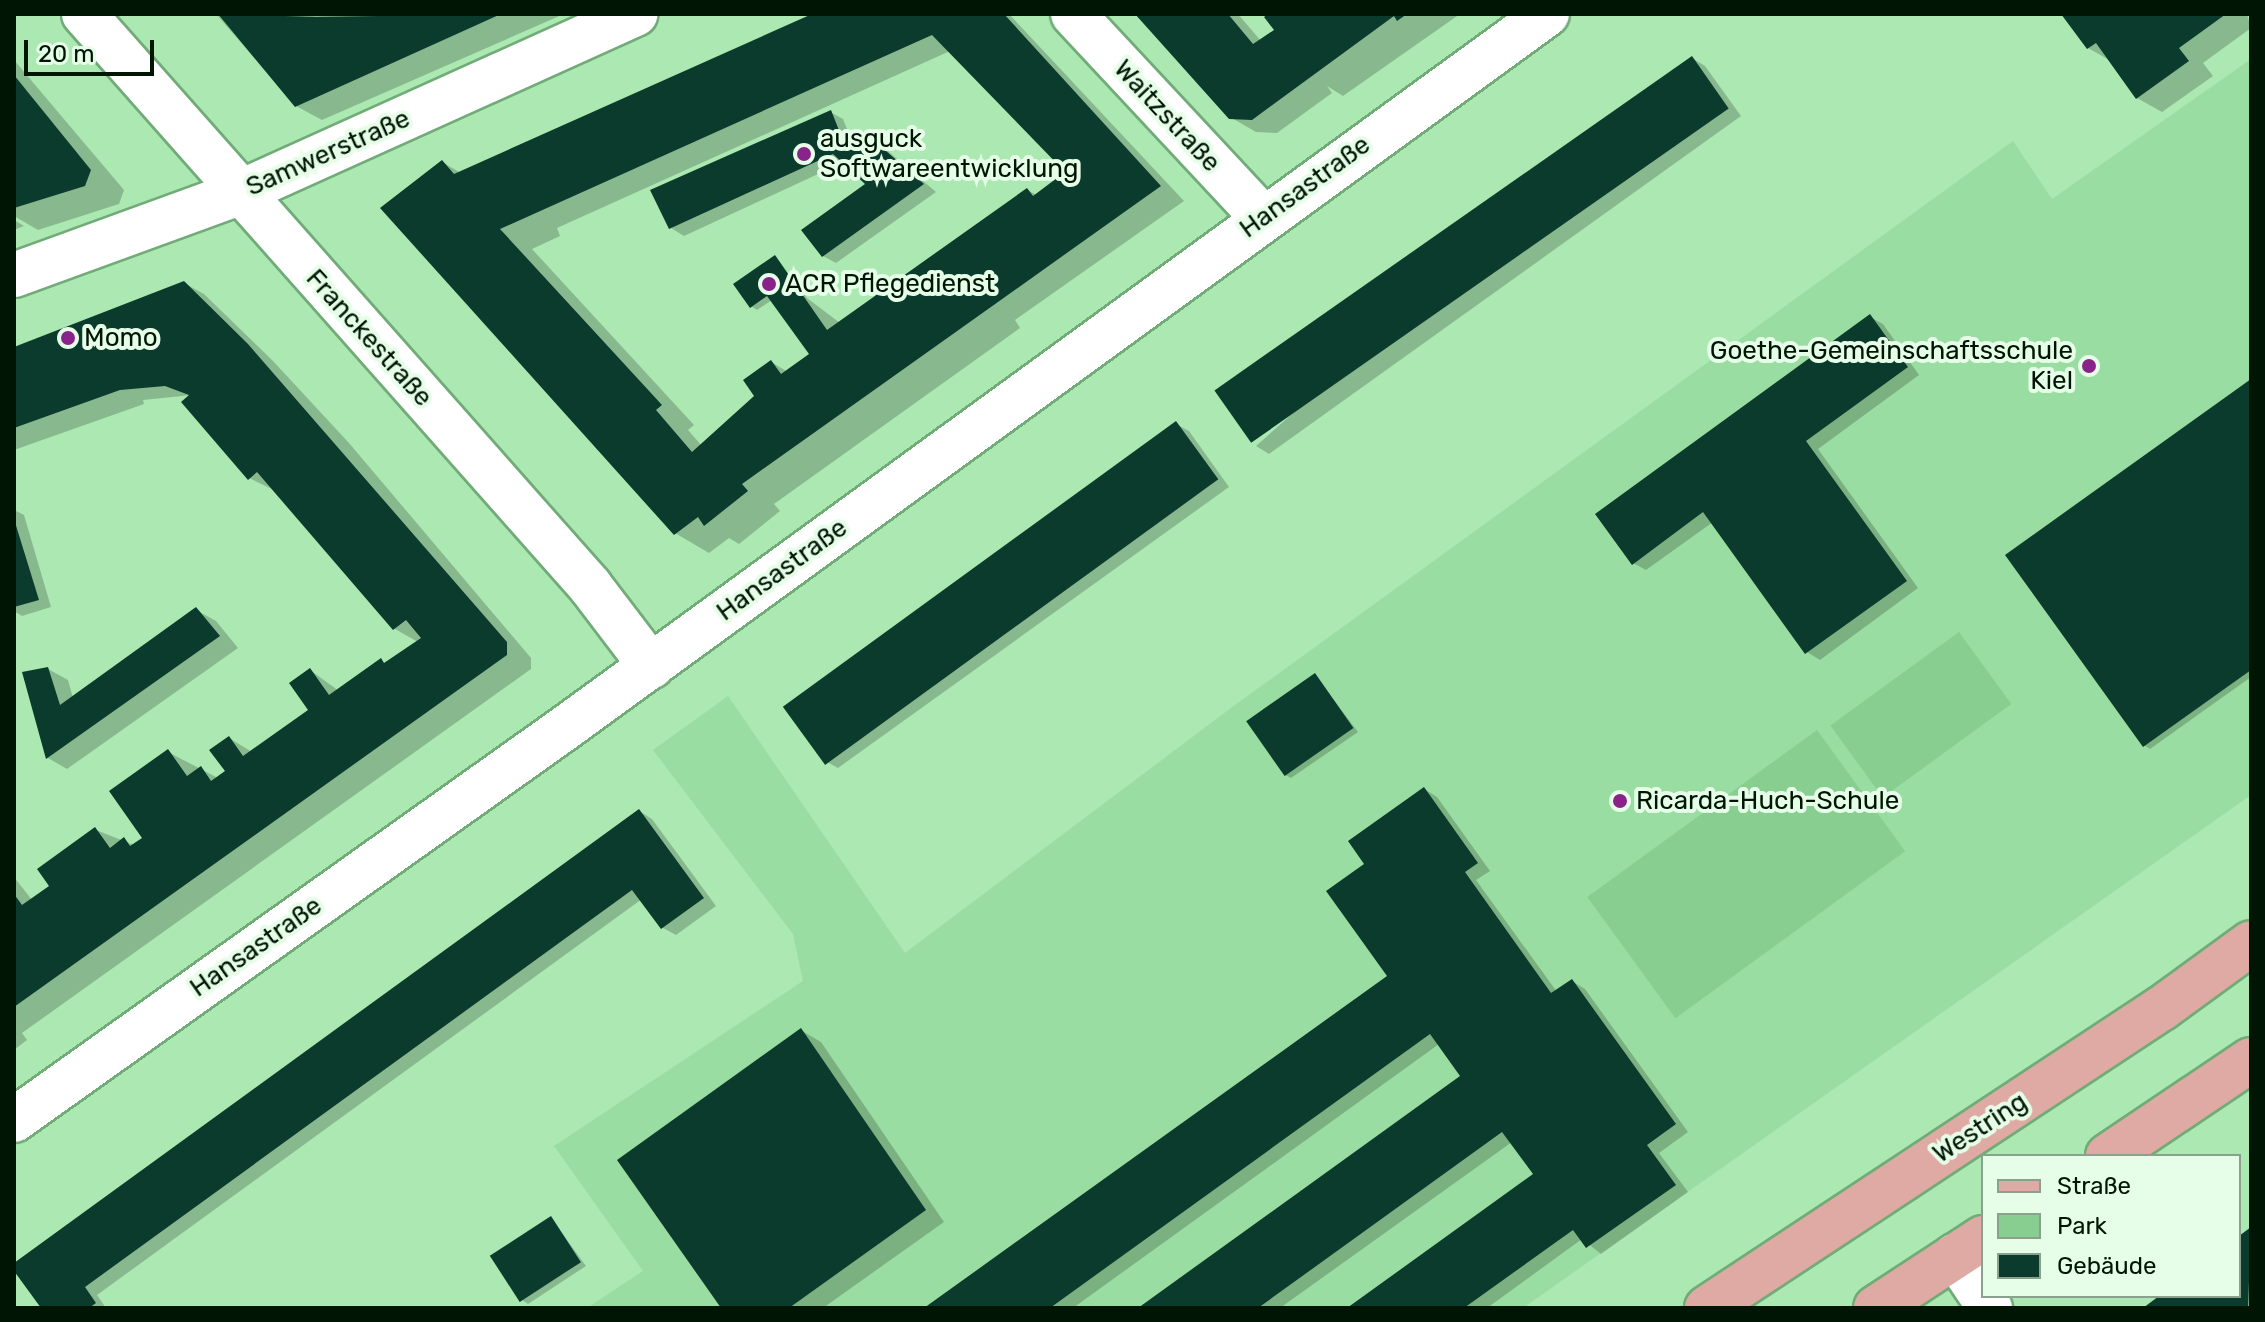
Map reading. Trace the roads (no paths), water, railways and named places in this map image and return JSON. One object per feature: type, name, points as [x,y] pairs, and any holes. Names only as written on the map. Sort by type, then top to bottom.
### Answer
[{"type":"main road","name":"Westring","points":[[1707,1308],[2162,1008],[2251,943]]},
{"type":"main road","points":[[2111,1154],[2251,1060]]},
{"type":"main road","points":[[1876,1308],[1969,1247]]},
{"type":"street","name":"Franckestraße","points":[[84,14],[239,193],[590,586],[651,666]]},
{"type":"street","name":"Samwerstraße","points":[[14,275],[239,193],[636,14]]},
{"type":"street","name":"Waitzstraße","points":[[1073,14],[1262,217]]},
{"type":"street","name":"Hansastraße","points":[[14,1120],[651,666],[1262,217],[1547,14]]},
{"type":"street","points":[[1969,1247],[1981,1282]]},
{"type":"place","name":"ausguck Softwareentwicklung","points":[[804,154]]},
{"type":"place","name":"ACR Pflegedienst","points":[[769,284]]},
{"type":"place","name":"Momo","points":[[68,338]]},
{"type":"place","name":"Goethe-Gemeinschaftsschule Kiel","points":[[2089,366]]},
{"type":"place","name":"Ricarda-Huch-Schule","points":[[1620,801]]}]
